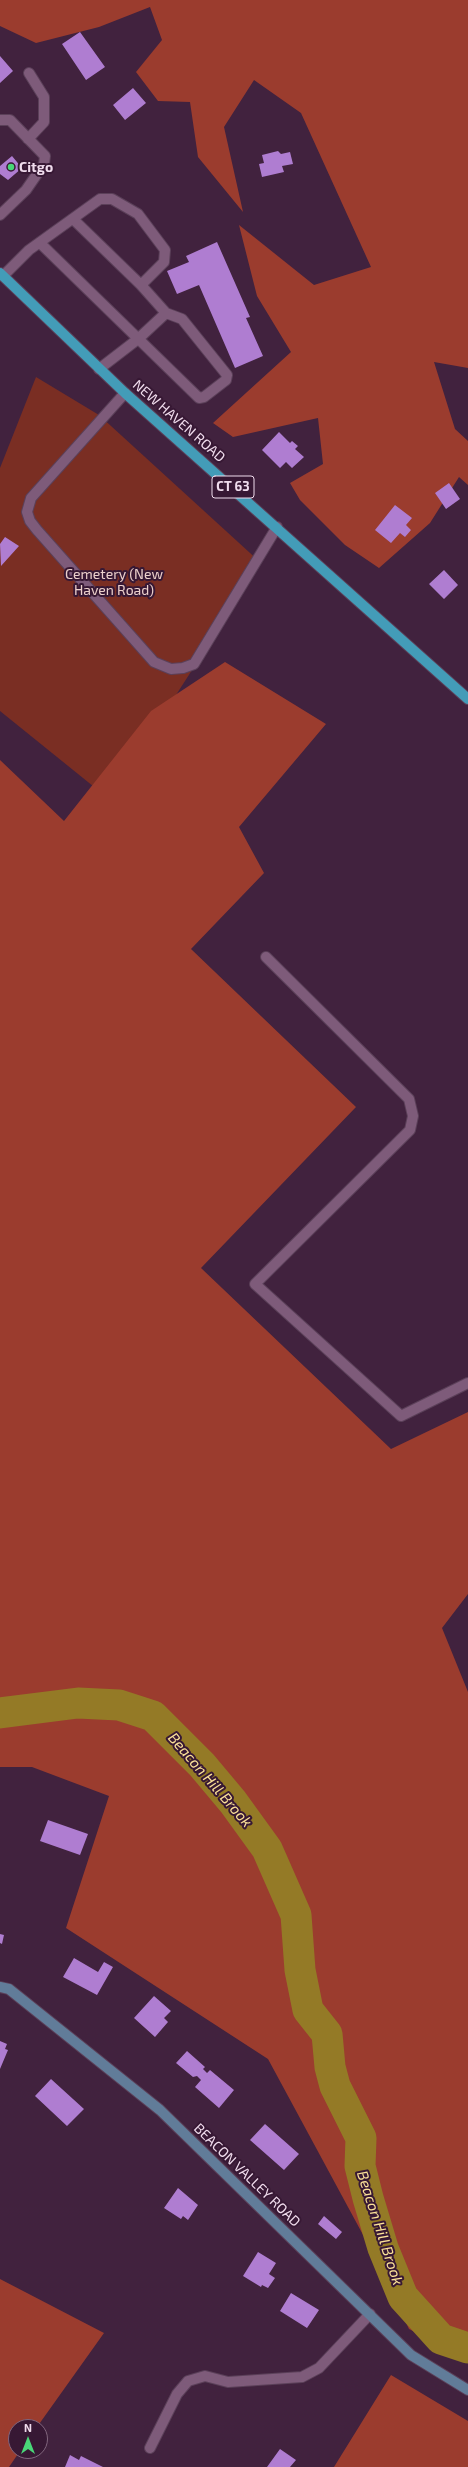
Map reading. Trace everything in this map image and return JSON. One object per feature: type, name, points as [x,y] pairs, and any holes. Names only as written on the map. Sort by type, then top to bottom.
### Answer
[{"type":"main road","name":"NEW HAVEN ROAD","points":[[1,274],[125,393],[468,699]]},
{"type":"street","name":"BEACON VALLEY ROAD","points":[[0,1988],[9,1989],[160,2110],[411,2354],[468,2390]]},
{"type":"lane","points":[[28,139],[44,122],[44,97],[29,73]]},
{"type":"lane","points":[[0,120],[10,120],[45,156],[44,164],[26,190],[0,215]]},
{"type":"lane","points":[[1,274],[100,199],[112,199],[138,214],[165,250],[164,262],[141,285]]},
{"type":"lane","points":[[40,243],[199,398],[204,397],[226,380],[227,375],[182,319],[166,313],[141,285],[73,219]]},
{"type":"lane","points":[[100,368],[138,339],[166,313]]},
{"type":"lane","points":[[125,393],[31,498],[27,512],[30,521],[37,530],[154,662],[171,669],[182,668],[194,664],[277,527]]},
{"type":"lane","points":[[266,957],[409,1099],[413,1116],[410,1130],[255,1284],[401,1416],[468,1383]]},
{"type":"lane","points":[[150,2448],[177,2394],[188,2381],[205,2376],[228,2382],[302,2377],[319,2368],[370,2314]]},
{"type":"green space","name":"Cemetery (New Haven Road)","points":[[36,377],[99,415],[261,563],[109,799],[0,711],[0,468]]},
{"type":"shaded area","points":[[0,0],[468,0],[468,368],[434,362],[455,429],[468,441],[468,485],[459,477],[430,523],[379,568],[345,545],[300,500],[290,483],[323,464],[318,418],[233,437],[213,423],[291,352],[257,296],[239,225],[314,285],[371,267],[301,113],[254,80],[224,127],[243,212],[198,157],[190,102],[158,101],[136,72],[162,40],[150,7],[99,27],[36,43],[0,26]]},
{"type":"shaded area","points":[[225,662],[326,724],[239,827],[264,873],[191,949],[356,1107],[201,1268],[391,1449],[468,1412],[468,1594],[442,1628],[468,1692],[468,2359],[409,2329],[375,2257],[268,2059],[66,1928],[109,1796],[32,1767],[0,1767],[0,760],[64,821],[151,711]]},
{"type":"shaded area","points":[[0,2279],[104,2333],[43,2419],[8,2419],[8,2459],[14,2459],[9,2467],[0,2467]]},
{"type":"shaded area","points":[[391,2375],[468,2421],[468,2467],[334,2467]]},
{"type":"building","points":[[80,32],[105,67],[86,80],[62,44]]},
{"type":"building","points":[[0,56],[13,71],[0,83]]},
{"type":"building","points":[[133,88],[146,103],[125,120],[113,105]]},
{"type":"building","points":[[278,151],[281,154],[290,152],[293,164],[282,166],[284,172],[262,177],[259,164],[264,163],[262,155]]},
{"type":"building","name":"Citgo","points":[[12,156],[22,168],[8,180],[0,174],[0,166]]},
{"type":"building","points":[[217,242],[250,317],[246,318],[263,356],[235,368],[199,285],[177,294],[167,271],[189,262],[186,256]]},
{"type":"building","points":[[279,432],[290,443],[292,441],[298,446],[295,449],[304,457],[292,468],[286,462],[280,468],[262,450]]},
{"type":"building","points":[[449,483],[460,499],[446,509],[435,493]]},
{"type":"building","points":[[395,505],[412,518],[406,525],[411,530],[405,537],[400,533],[391,543],[375,530]]},
{"type":"building","points":[[5,537],[19,546],[1,566],[0,544]]},
{"type":"building","points":[[444,570],[458,585],[444,599],[429,584]]},
{"type":"building","points":[[48,1820],[88,1834],[80,1855],[40,1841]]},
{"type":"building","points":[[0,1934],[4,1935],[2,1944],[0,1943]]},
{"type":"building","points":[[74,1958],[98,1972],[104,1962],[113,1967],[97,1995],[63,1977]]},
{"type":"building","points":[[154,1996],[171,2011],[164,2018],[168,2022],[155,2037],[134,2018]]},
{"type":"building","points":[[0,2041],[7,2044],[5,2049],[8,2050],[0,2069]]},
{"type":"building","points":[[187,2051],[205,2067],[203,2069],[207,2073],[210,2070],[234,2090],[219,2108],[195,2087],[201,2080],[197,2076],[193,2077],[176,2063]]},
{"type":"building","points":[[51,2079],[84,2109],[67,2126],[35,2096]]},
{"type":"building","points":[[265,2124],[299,2154],[284,2170],[250,2140]]},
{"type":"building","points":[[178,2188],[198,2205],[188,2220],[183,2216],[181,2219],[164,2208]]},
{"type":"building","points":[[324,2216],[342,2232],[336,2239],[318,2224]]},
{"type":"building","points":[[258,2252],[276,2263],[269,2274],[275,2278],[268,2288],[262,2285],[261,2287],[243,2276]]},
{"type":"building","points":[[291,2293],[319,2310],[307,2328],[280,2311]]},
{"type":"building","points":[[280,2449],[296,2460],[290,2467],[267,2467]]},
{"type":"building","points":[[70,2455],[79,2460],[81,2456],[103,2467],[65,2467]]},
{"type":"waterway","name":"Beacon Hill Brook","points":[[0,1713],[78,1703],[119,1705],[153,1716],[202,1765],[233,1802],[267,1849],[296,1915],[300,1970],[308,2010],[327,2034],[330,2067],[335,2086],[361,2138],[360,2166],[368,2198],[383,2248],[403,2297],[441,2339],[468,2348]]},
{"type":"place","name":"Citgo","points":[[11,167]]}]
